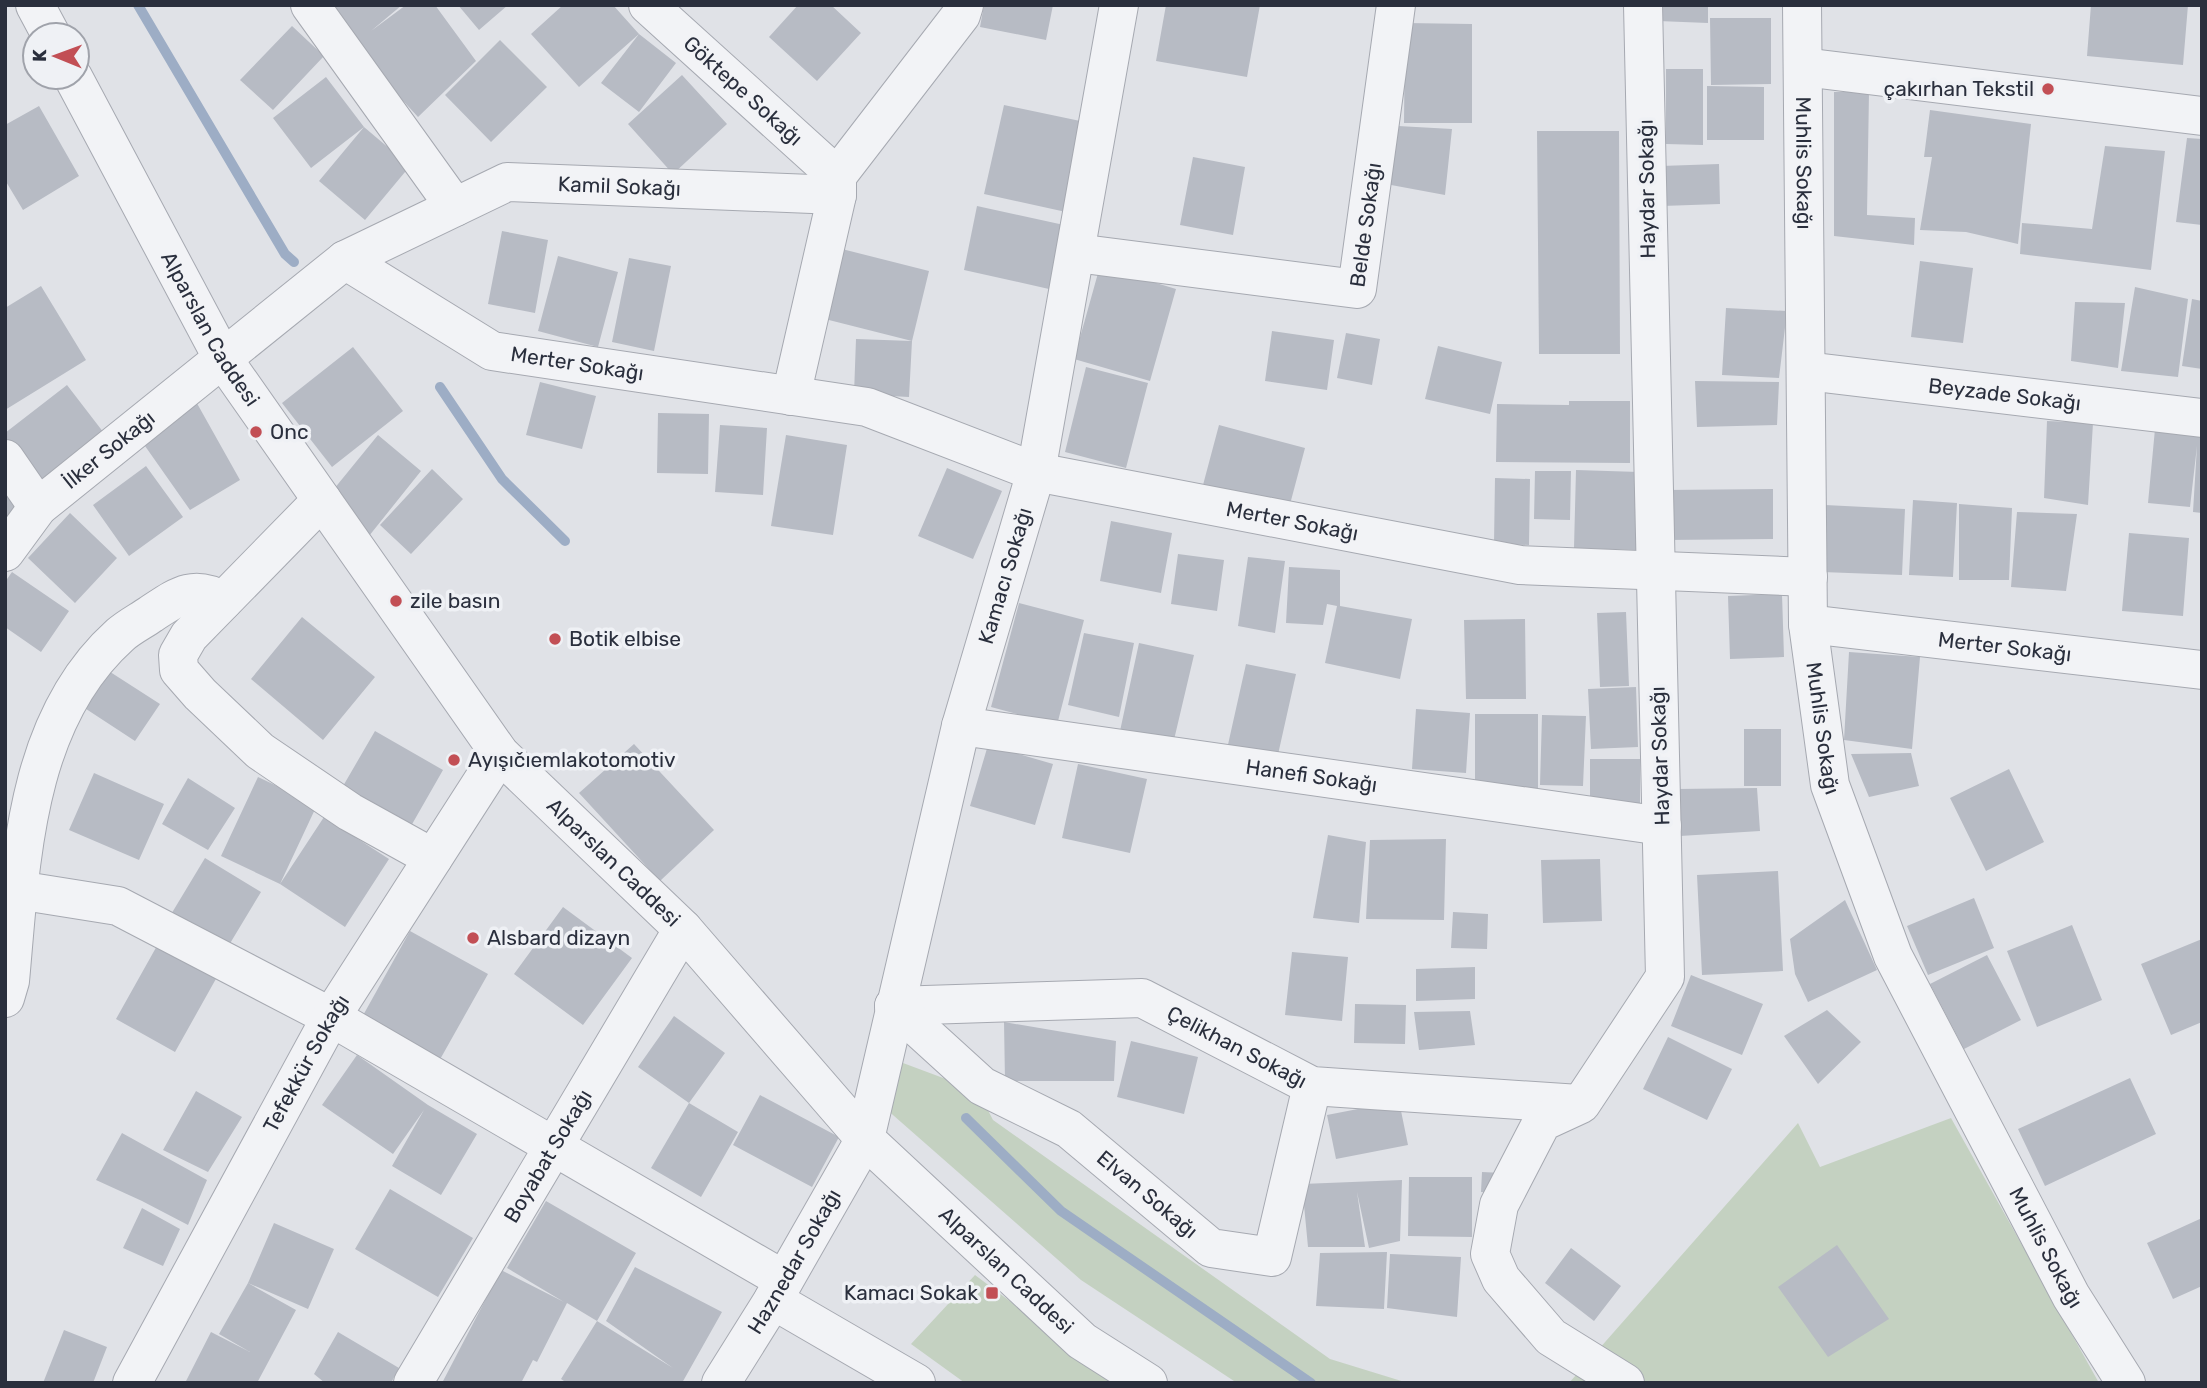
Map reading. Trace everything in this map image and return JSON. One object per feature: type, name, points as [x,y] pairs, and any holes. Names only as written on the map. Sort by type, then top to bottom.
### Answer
[{"type":"street","points":[[35,5],[44,21]]},
{"type":"street","points":[[310,5],[455,206]]},
{"type":"street","name":"Göktepe Sokağı","points":[[648,5],[837,186]]},
{"type":"street","points":[[791,396],[837,186],[961,15],[964,5]]},
{"type":"street","name":"Kamacı Sokağı","points":[[865,1139],[961,726],[1036,472],[1119,5]]},
{"type":"street","name":"Belde Sokağı","points":[[1076,253],[1357,289],[1396,5]]},
{"type":"street","name":"Haydar Sokağı","points":[[1581,1104],[1665,977],[1643,5]]},
{"type":"street","name":"Muhlis Sokağı","points":[[1802,5],[1808,624],[1830,785],[1893,956],[2071,1296],[2126,1383]]},
{"type":"street","points":[[1803,67],[2202,116]]},
{"type":"street","name":"Alparslan Caddesi","points":[[80,91],[223,359],[500,754],[683,929],[865,1139],[1083,1341],[1148,1383]]},
{"type":"street","name":"Kamil Sokağı","points":[[223,359],[345,260],[507,182],[837,186]]},
{"type":"street","name":"Merter Sokağı","points":[[345,260],[492,351],[867,407],[1036,472],[1520,565],[1808,577]]},
{"type":"street","name":"İlker Sokağı","points":[[5,552],[38,507],[223,359]]},
{"type":"street","name":"Beyzade Sokağı","points":[[1806,371],[2202,418]]},
{"type":"street","points":[[5,459],[38,507]]},
{"type":"street","points":[[322,500],[189,636],[178,655],[179,670],[200,694],[260,751],[350,812],[433,858]]},
{"type":"street","points":[[5,998],[10,981],[12,889],[31,804],[53,735],[77,684],[98,657],[122,633],[174,599],[186,593],[199,592],[223,601]]},
{"type":"street","name":"Merter Sokağı","points":[[1808,624],[2202,670]]},
{"type":"street","name":"Hanefi Sokağı","points":[[961,726],[1662,826]]},
{"type":"street","name":"Tefekkür Sokağı","points":[[132,1383],[331,1017],[500,754]]},
{"type":"street","points":[[12,889],[118,906],[331,1017],[555,1147],[778,1290],[916,1383]]},
{"type":"street","name":"Boyabat Sokağı","points":[[413,1383],[683,929]]},
{"type":"street","name":"Çelikhan Sokağı","points":[[894,1006],[1142,998],[1312,1086],[1581,1104]]},
{"type":"street","name":"Elvan Sokağı","points":[[894,1006],[982,1086],[1069,1129],[1211,1248],[1272,1257],[1312,1086]]},
{"type":"street","points":[[1581,1104],[1542,1122],[1499,1205],[1490,1254],[1501,1279],[1551,1337],[1625,1383]]},
{"type":"street","name":"Haznedar Sokağı","points":[[720,1383],[778,1290],[865,1139]]},
{"type":"green space","points":[[903,1063],[978,1091],[993,1120],[1330,1359],[1408,1383],[1237,1383],[1081,1280],[885,1108]]},
{"type":"green space","points":[[1951,1118],[2099,1383],[1569,1383],[1798,1123],[1820,1167]]},
{"type":"green space","points":[[975,1275],[1043,1326],[1137,1383],[965,1383],[911,1344]]},
{"type":"building","points":[[320,5],[402,5],[371,31],[406,5],[435,5],[476,61],[418,117],[352,45]]},
{"type":"building","points":[[458,5],[508,5],[479,30]]},
{"type":"building","points":[[563,5],[613,5],[639,34],[579,87],[531,34]]},
{"type":"building","points":[[798,5],[831,5],[861,33],[817,81],[769,37]]},
{"type":"building","points":[[984,5],[1053,5],[1046,40],[980,27]]},
{"type":"building","points":[[1166,5],[1260,5],[1247,77],[1156,61]]},
{"type":"building","points":[[1659,5],[1708,5],[1708,23],[1658,21]]},
{"type":"building","points":[[2091,5],[2188,5],[2183,65],[2087,56]]},
{"type":"building","points":[[1710,18],[1771,18],[1771,84],[1711,85]]},
{"type":"building","points":[[1405,23],[1472,24],[1472,123],[1404,123]]},
{"type":"building","points":[[292,26],[324,56],[273,110],[240,80]]},
{"type":"building","points":[[639,34],[676,63],[639,112],[601,83]]},
{"type":"building","points":[[500,40],[547,87],[491,142],[445,95]]},
{"type":"building","points":[[1666,69],[1703,69],[1703,145],[1666,144]]},
{"type":"building","points":[[682,75],[727,124],[673,174],[628,124]]},
{"type":"building","points":[[326,77],[364,127],[311,168],[273,118]]},
{"type":"building","points":[[1707,86],[1764,87],[1764,140],[1707,140]]},
{"type":"building","points":[[1834,92],[1869,92],[1867,215],[1915,218],[1914,245],[1834,236]]},
{"type":"building","points":[[1004,105],[1085,122],[1066,212],[984,194]]},
{"type":"building","points":[[39,106],[79,176],[23,210],[5,180],[5,125]]},
{"type":"building","points":[[1930,110],[2031,124],[2018,244],[1966,232],[1920,230],[1932,157],[1924,157]]},
{"type":"building","points":[[1398,126],[1452,129],[1445,195],[1375,182]]},
{"type":"building","points":[[364,127],[410,166],[365,220],[319,181]]},
{"type":"building","points":[[1537,131],[1619,131],[1620,354],[1539,354]]},
{"type":"building","points":[[2187,138],[2202,139],[2202,225],[2176,222]]},
{"type":"building","points":[[2105,146],[2165,151],[2151,270],[2020,254],[2022,223],[2092,229]]},
{"type":"building","points":[[1193,157],[1245,167],[1233,235],[1180,225]]},
{"type":"building","points":[[1719,164],[1720,204],[1662,206],[1661,166]]},
{"type":"building","points":[[977,206],[1064,225],[1049,289],[964,270]]},
{"type":"building","points":[[502,231],[548,240],[535,313],[488,304]]},
{"type":"building","points":[[838,248],[929,271],[912,341],[821,318]]},
{"type":"building","points":[[558,256],[618,272],[598,347],[538,331]]},
{"type":"building","points":[[629,258],[671,266],[654,351],[612,342]]},
{"type":"building","points":[[1920,261],[1973,268],[1963,343],[1911,337]]},
{"type":"building","points":[[1100,266],[1176,289],[1150,381],[1074,359]]},
{"type":"building","points":[[41,286],[86,360],[5,410],[5,308]]},
{"type":"building","points":[[2135,287],[2188,299],[2178,377],[2121,371]]},
{"type":"building","points":[[2192,299],[2202,301],[2202,369],[2182,366]]},
{"type":"building","points":[[2075,302],[2125,303],[2118,368],[2071,361]]},
{"type":"building","points":[[1726,308],[1787,311],[1779,378],[1722,375]]},
{"type":"building","points":[[1272,331],[1334,340],[1327,390],[1265,381]]},
{"type":"building","points":[[1346,333],[1380,339],[1372,385],[1337,378]]},
{"type":"building","points":[[856,339],[912,341],[909,397],[854,394]]},
{"type":"building","points":[[1438,346],[1502,362],[1490,414],[1425,399]]},
{"type":"building","points":[[353,347],[403,411],[332,467],[282,403]]},
{"type":"building","points":[[1086,367],[1148,383],[1126,468],[1065,452]]},
{"type":"building","points":[[1695,381],[1779,382],[1777,425],[1697,427]]},
{"type":"building","points":[[540,382],[596,396],[582,449],[526,435]]},
{"type":"building","points":[[67,385],[107,437],[41,487],[5,440],[5,433]]},
{"type":"building","points":[[194,398],[240,480],[190,510],[138,436]]},
{"type":"building","points":[[1569,401],[1630,401],[1630,463],[1496,462],[1497,404],[1569,405]]},
{"type":"building","points":[[658,413],[709,414],[708,474],[657,473]]},
{"type":"building","points":[[2047,421],[2093,423],[2088,505],[2044,498]]},
{"type":"building","points":[[720,425],[767,428],[763,495],[715,492]]},
{"type":"building","points":[[1219,425],[1305,448],[1289,508],[1203,485]]},
{"type":"building","points":[[2155,429],[2202,434],[2202,513],[2193,512],[2197,446],[2190,507],[2148,503]]},
{"type":"building","points":[[378,435],[421,471],[369,536],[325,500]]},
{"type":"building","points":[[786,435],[847,445],[833,535],[771,526]]},
{"type":"building","points":[[146,466],[183,517],[129,556],[93,505]]},
{"type":"building","points":[[947,468],[1002,491],[973,559],[918,536]]},
{"type":"building","points":[[432,469],[463,499],[411,554],[380,525]]},
{"type":"building","points":[[1576,470],[1639,472],[1637,550],[1574,548]]},
{"type":"building","points":[[1535,471],[1571,471],[1570,520],[1534,519]]},
{"type":"building","points":[[1495,478],[1530,479],[1529,545],[1494,544]]},
{"type":"building","points":[[1773,489],[1773,539],[1665,540],[1665,490]]},
{"type":"building","points":[[5,490],[21,506],[5,522]]},
{"type":"building","points":[[1913,500],[1957,503],[1953,577],[1909,575]]},
{"type":"building","points":[[1959,504],[2012,508],[2009,580],[1959,580]]},
{"type":"building","points":[[1825,505],[1905,509],[1902,575],[1822,572]]},
{"type":"building","points":[[2017,512],[2077,514],[2066,591],[2011,587]]},
{"type":"building","points":[[70,513],[117,558],[75,603],[28,558]]},
{"type":"building","points":[[1111,521],[1172,533],[1161,593],[1100,581]]},
{"type":"building","points":[[2129,533],[2189,538],[2183,616],[2122,611]]},
{"type":"building","points":[[1178,554],[1224,560],[1217,611],[1171,604]]},
{"type":"building","points":[[1248,557],[1285,561],[1275,633],[1238,626]]},
{"type":"building","points":[[1289,567],[1340,570],[1340,606],[1412,619],[1400,679],[1325,663],[1337,606],[1327,604],[1323,625],[1286,623]]},
{"type":"building","points":[[12,572],[69,611],[41,652],[5,627],[5,582]]},
{"type":"building","points":[[1782,594],[1784,657],[1730,659],[1728,596]]},
{"type":"building","points":[[1019,603],[1084,620],[1057,725],[991,707]]},
{"type":"building","points":[[1626,612],[1629,686],[1600,687],[1597,613]]},
{"type":"building","points":[[302,617],[375,677],[323,740],[251,679]]},
{"type":"building","points":[[1525,619],[1526,699],[1466,699],[1464,620]]},
{"type":"building","points":[[1084,633],[1134,643],[1119,717],[1068,705]]},
{"type":"building","points":[[1139,643],[1194,655],[1173,744],[1120,731]]},
{"type":"building","points":[[1849,652],[1920,657],[1912,749],[1844,740]]},
{"type":"building","points":[[1246,664],[1296,674],[1277,759],[1227,749]]},
{"type":"building","points":[[104,668],[160,704],[135,741],[80,705]]},
{"type":"building","points":[[1636,687],[1638,747],[1591,749],[1588,689]]},
{"type":"building","points":[[1416,709],[1470,713],[1466,773],[1412,769]]},
{"type":"building","points":[[1475,714],[1538,714],[1538,789],[1475,789]]},
{"type":"building","points":[[1542,715],[1586,716],[1583,786],[1540,785]]},
{"type":"building","points":[[1744,729],[1781,729],[1781,786],[1744,786]]},
{"type":"building","points":[[375,731],[443,770],[407,833],[339,793]]},
{"type":"building","points":[[634,744],[714,830],[660,881],[579,793]]},
{"type":"building","points":[[988,745],[1053,764],[1035,825],[970,806]]},
{"type":"building","points":[[1911,753],[1919,786],[1869,797],[1851,754]]},
{"type":"building","points":[[1590,759],[1640,759],[1640,805],[1590,805]]},
{"type":"building","points":[[1078,764],[1147,779],[1130,853],[1062,838]]},
{"type":"building","points":[[2009,769],[2044,842],[1986,871],[1950,798]]},
{"type":"building","points":[[94,773],[164,804],[139,860],[69,830]]},
{"type":"building","points":[[258,777],[317,805],[280,884],[221,856]]},
{"type":"building","points":[[188,778],[235,808],[208,850],[162,824]]},
{"type":"building","points":[[1757,788],[1760,831],[1680,836],[1677,789]]},
{"type":"building","points":[[324,817],[389,859],[345,927],[280,884]]},
{"type":"building","points":[[1328,835],[1366,842],[1359,923],[1313,918]]},
{"type":"building","points":[[1446,839],[1444,920],[1366,919],[1370,840]]},
{"type":"building","points":[[205,858],[261,892],[223,955],[167,921]]},
{"type":"building","points":[[1600,859],[1602,921],[1543,923],[1541,860]]},
{"type":"building","points":[[1778,871],[1783,971],[1702,975],[1697,875]]},
{"type":"building","points":[[1974,898],[1994,948],[1928,975],[1907,926]]},
{"type":"building","points":[[1845,900],[1877,970],[1808,1002],[1795,974],[1790,939]]},
{"type":"building","points":[[563,907],[632,958],[583,1025],[514,974]]},
{"type":"building","points":[[1453,912],[1488,914],[1487,949],[1451,948]]},
{"type":"building","points":[[2072,925],[2102,1000],[2037,1027],[2007,951]]},
{"type":"building","points":[[410,931],[488,974],[438,1063],[361,1019]]},
{"type":"building","points":[[2202,939],[2202,1022],[2171,1035],[2141,964]]},
{"type":"building","points":[[158,944],[217,977],[175,1052],[116,1019]]},
{"type":"building","points":[[1292,952],[1348,957],[1342,1021],[1285,1015]]},
{"type":"building","points":[[1987,955],[2021,1020],[1964,1049],[1930,984]]},
{"type":"building","points":[[1475,967],[1475,999],[1416,1001],[1416,969]]},
{"type":"building","points":[[1691,975],[1763,1004],[1742,1055],[1671,1026]]},
{"type":"building","points":[[1355,1004],[1406,1005],[1405,1044],[1354,1043]]},
{"type":"building","points":[[1827,1010],[1861,1042],[1818,1084],[1784,1036]]},
{"type":"building","points":[[1470,1011],[1475,1045],[1419,1050],[1414,1012]]},
{"type":"building","points":[[674,1016],[725,1053],[689,1103],[638,1067]]},
{"type":"building","points":[[1004,1022],[1116,1041],[1114,1081],[1005,1081]]},
{"type":"building","points":[[1668,1037],[1732,1069],[1707,1120],[1643,1089]]},
{"type":"building","points":[[1131,1041],[1198,1057],[1184,1114],[1117,1097]]},
{"type":"building","points":[[357,1055],[428,1105],[477,1134],[441,1195],[392,1166],[424,1110],[393,1154],[322,1105]]},
{"type":"building","points":[[2130,1078],[2156,1134],[2045,1186],[2018,1129]]},
{"type":"building","points":[[196,1091],[242,1117],[208,1172],[163,1150]]},
{"type":"building","points":[[760,1095],[839,1137],[812,1187],[733,1145]]},
{"type":"building","points":[[1399,1101],[1408,1145],[1336,1159],[1327,1115]]},
{"type":"building","points":[[689,1103],[738,1132],[701,1197],[651,1168]]},
{"type":"building","points":[[122,1133],[207,1180],[188,1225],[96,1180]]},
{"type":"building","points":[[1482,1172],[1503,1173],[1502,1193],[1481,1192]]},
{"type":"building","points":[[1409,1177],[1472,1177],[1472,1237],[1408,1236]]},
{"type":"building","points":[[1402,1180],[1400,1241],[1369,1248],[1357,1192],[1365,1247],[1308,1247],[1302,1184]]},
{"type":"building","points":[[390,1189],[473,1238],[438,1297],[355,1249]]},
{"type":"building","points":[[546,1201],[636,1253],[597,1321],[567,1303],[537,1362],[533,1360],[521,1383],[442,1383],[501,1270],[564,1302],[507,1268]]},
{"type":"building","points":[[142,1208],[180,1229],[163,1266],[123,1248]]},
{"type":"building","points":[[2202,1218],[2202,1286],[2173,1299],[2147,1243]]},
{"type":"building","points":[[274,1223],[334,1249],[308,1309],[248,1283]]},
{"type":"building","points":[[1837,1245],[1889,1319],[1828,1357],[1778,1287]]},
{"type":"building","points":[[1571,1248],[1621,1286],[1594,1321],[1545,1283]]},
{"type":"building","points":[[1387,1252],[1384,1309],[1316,1306],[1320,1253]]},
{"type":"building","points":[[1390,1254],[1461,1257],[1457,1317],[1387,1308]]},
{"type":"building","points":[[635,1267],[722,1312],[682,1383],[567,1383],[561,1379],[597,1321],[673,1368],[606,1321]]},
{"type":"building","points":[[248,1283],[296,1310],[257,1383],[185,1383],[211,1332],[250,1352],[219,1334]]},
{"type":"building","points":[[64,1330],[107,1347],[93,1383],[43,1383]]},
{"type":"building","points":[[338,1332],[399,1368],[391,1383],[325,1383],[314,1374]]},
{"type":"waterway","points":[[138,5],[285,254],[294,262]]},
{"type":"waterway","points":[[440,387],[502,479],[565,541]]},
{"type":"waterway","points":[[966,1118],[1061,1211],[1311,1383]]},
{"type":"place","name":"çakırhan Tekstil","points":[[2048,89]]},
{"type":"place","name":"Onc","points":[[256,432]]},
{"type":"place","name":"zile basın","points":[[396,601]]},
{"type":"place","name":"Botik elbise","points":[[555,639]]},
{"type":"place","name":"Ayışıčıemlakotomotiv","points":[[454,760]]},
{"type":"place","name":"Alsbard dizayn","points":[[473,938]]},
{"type":"place","name":"Kamacı Sokak","points":[[992,1293]]}]
